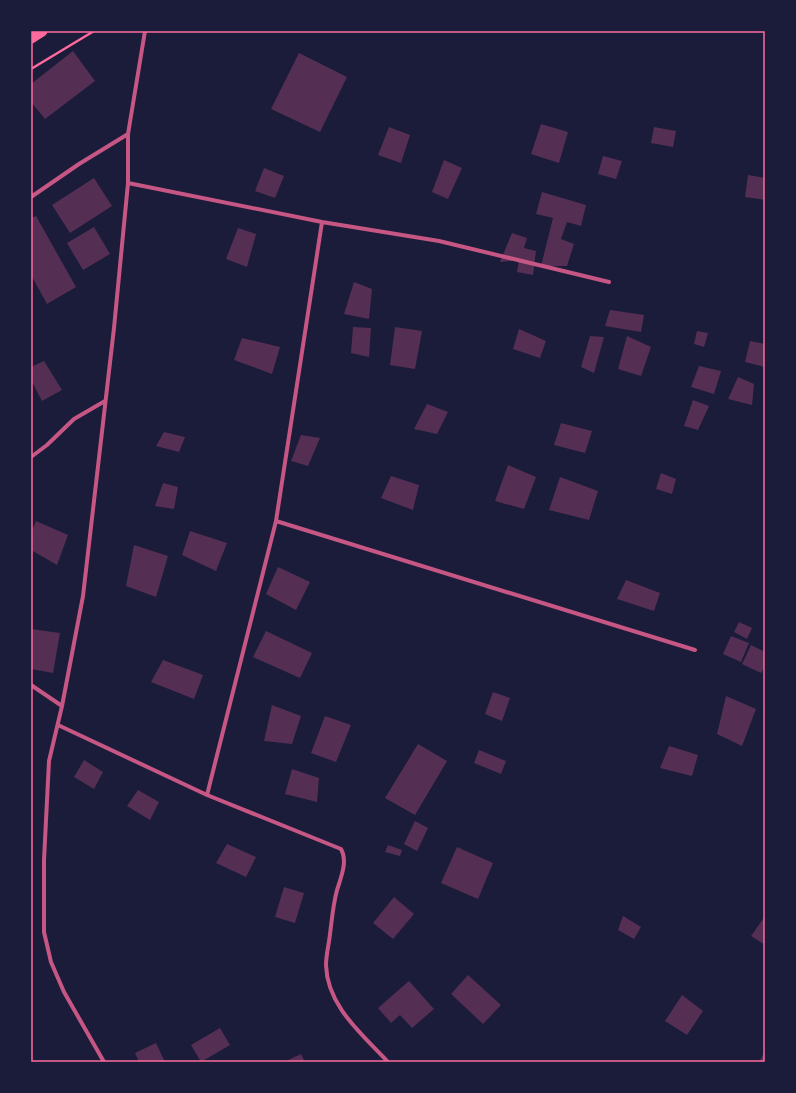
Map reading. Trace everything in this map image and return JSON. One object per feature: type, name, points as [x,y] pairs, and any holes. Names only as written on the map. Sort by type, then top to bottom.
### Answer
[{"type":"highway","points":[[31,38],[42,31]]},
{"type":"street","points":[[104,1062],[64,992],[51,962],[44,932],[44,860],[48,761],[58,725],[83,596],[104,401],[114,328],[128,183],[128,134],[146,31]]},
{"type":"street","points":[[31,197],[79,164],[128,134]]},
{"type":"street","points":[[128,183],[322,222],[439,241],[609,282]]},
{"type":"street","points":[[207,796],[276,521],[322,222]]},
{"type":"street","points":[[31,457],[47,445],[74,419],[104,401]]},
{"type":"street","points":[[276,521],[695,650]]},
{"type":"street","points":[[31,685],[62,706]]},
{"type":"street","points":[[58,725],[207,796],[341,849],[344,854],[344,864],[331,916],[326,964],[329,981],[336,1002],[347,1019],[388,1062]]},
{"type":"path","points":[[31,69],[94,31]]},
{"type":"building","points":[[73,51],[95,81],[45,119],[31,102],[31,84]]},
{"type":"building","points":[[299,53],[347,77],[320,132],[271,109]]},
{"type":"building","points":[[541,124],[568,132],[559,163],[531,154]]},
{"type":"building","points":[[389,127],[410,135],[401,163],[378,155]]},
{"type":"building","points":[[654,127],[676,131],[673,147],[651,143]]},
{"type":"building","points":[[603,156],[622,161],[616,179],[598,174]]},
{"type":"building","points":[[444,160],[462,168],[448,199],[432,192]]},
{"type":"building","points":[[264,168],[284,176],[275,198],[255,191]]},
{"type":"building","points":[[748,175],[765,178],[765,200],[745,197]]},
{"type":"building","points":[[94,178],[112,206],[70,233],[52,205]]},
{"type":"building","points":[[542,192],[586,205],[581,226],[567,222],[561,239],[574,244],[567,266],[541,266],[553,218],[536,214]]},
{"type":"building","points":[[36,216],[76,287],[47,304],[31,275],[31,218]]},
{"type":"building","points":[[94,227],[110,254],[83,270],[67,243]]},
{"type":"building","points":[[238,228],[256,234],[247,267],[226,259]]},
{"type":"building","points":[[512,233],[527,238],[524,248],[536,251],[533,275],[517,272],[519,260],[500,262]]},
{"type":"building","points":[[354,282],[372,289],[369,319],[344,314]]},
{"type":"building","points":[[610,310],[644,315],[641,332],[605,326]]},
{"type":"building","points":[[353,327],[371,328],[369,357],[351,353]]},
{"type":"building","points":[[395,327],[422,331],[415,369],[390,365]]},
{"type":"building","points":[[519,329],[546,341],[540,358],[513,349]]},
{"type":"building","points":[[697,331],[708,333],[704,347],[694,344]]},
{"type":"building","points":[[590,336],[604,337],[594,373],[581,367]]},
{"type":"building","points":[[627,336],[651,347],[641,376],[618,369]]},
{"type":"building","points":[[242,338],[280,347],[272,374],[234,360]]},
{"type":"building","points":[[750,341],[765,344],[765,367],[745,362]]},
{"type":"building","points":[[44,361],[62,390],[42,401],[31,380],[31,367]]},
{"type":"building","points":[[699,366],[721,371],[714,394],[691,387]]},
{"type":"building","points":[[738,377],[754,384],[752,405],[728,399]]},
{"type":"building","points":[[693,400],[709,406],[698,430],[684,426]]},
{"type":"building","points":[[427,404],[448,412],[437,434],[414,429]]},
{"type":"building","points":[[561,423],[592,431],[585,453],[554,445]]},
{"type":"building","points":[[164,432],[185,437],[179,452],[156,446]]},
{"type":"building","points":[[301,435],[320,438],[308,466],[291,461]]},
{"type":"building","points":[[508,465],[536,477],[524,509],[495,501]]},
{"type":"building","points":[[661,473],[676,479],[672,494],[656,489]]},
{"type":"building","points":[[391,476],[419,485],[413,510],[381,498]]},
{"type":"building","points":[[560,477],[598,491],[589,520],[549,510]]},
{"type":"building","points":[[163,483],[178,487],[174,509],[155,506]]},
{"type":"building","points":[[36,521],[68,535],[57,565],[31,550],[31,533]]},
{"type":"building","points":[[190,531],[227,543],[216,571],[182,555]]},
{"type":"building","points":[[134,545],[168,556],[156,597],[126,586]]},
{"type":"building","points":[[278,567],[310,582],[296,610],[266,594]]},
{"type":"building","points":[[626,580],[660,593],[654,611],[617,599]]},
{"type":"building","points":[[739,622],[752,628],[747,639],[734,632]]},
{"type":"building","points":[[31,629],[60,633],[53,673],[31,669]]},
{"type":"building","points":[[266,631],[312,653],[300,678],[253,657]]},
{"type":"building","points":[[731,636],[749,643],[741,662],[723,654]]},
{"type":"building","points":[[751,645],[765,652],[765,666],[761,673],[742,664]]},
{"type":"building","points":[[163,660],[203,675],[194,699],[151,682]]},
{"type":"building","points":[[493,692],[510,698],[502,721],[485,714]]},
{"type":"building","points":[[726,696],[756,709],[742,746],[717,734]]},
{"type":"building","points":[[272,705],[301,716],[292,744],[264,741]]},
{"type":"building","points":[[325,716],[351,725],[336,762],[311,753]]},
{"type":"building","points":[[418,744],[447,761],[415,815],[385,798]]},
{"type":"building","points":[[669,746],[698,755],[692,776],[660,768]]},
{"type":"building","points":[[479,750],[506,761],[501,774],[474,763]]},
{"type":"building","points":[[84,760],[103,772],[94,789],[74,777]]},
{"type":"building","points":[[292,769],[319,778],[317,802],[285,794]]},
{"type":"building","points":[[138,790],[159,802],[150,820],[127,806]]},
{"type":"building","points":[[415,821],[428,828],[417,851],[404,844]]},
{"type":"building","points":[[227,844],[256,857],[246,877],[216,863]]},
{"type":"building","points":[[388,845],[402,850],[400,856],[385,852]]},
{"type":"building","points":[[457,847],[493,863],[478,899],[441,883]]},
{"type":"building","points":[[284,887],[304,893],[295,923],[275,917]]},
{"type":"building","points":[[394,897],[414,914],[393,939],[373,923]]},
{"type":"building","points":[[623,916],[641,927],[634,939],[618,930]]},
{"type":"building","points":[[765,916],[765,945],[751,936]]},
{"type":"building","points":[[468,975],[501,1005],[483,1024],[451,994]]},
{"type":"building","points":[[409,981],[434,1009],[412,1028],[400,1015],[391,1023],[378,1008]]},
{"type":"building","points":[[682,995],[703,1011],[687,1035],[665,1021]]},
{"type":"building","points":[[220,1028],[230,1045],[201,1062],[191,1045]]},
{"type":"building","points":[[156,1043],[165,1062],[139,1062],[135,1053]]},
{"type":"building","points":[[764,1053],[765,1062],[759,1062]]},
{"type":"building","points":[[301,1054],[305,1062],[284,1062]]}]
